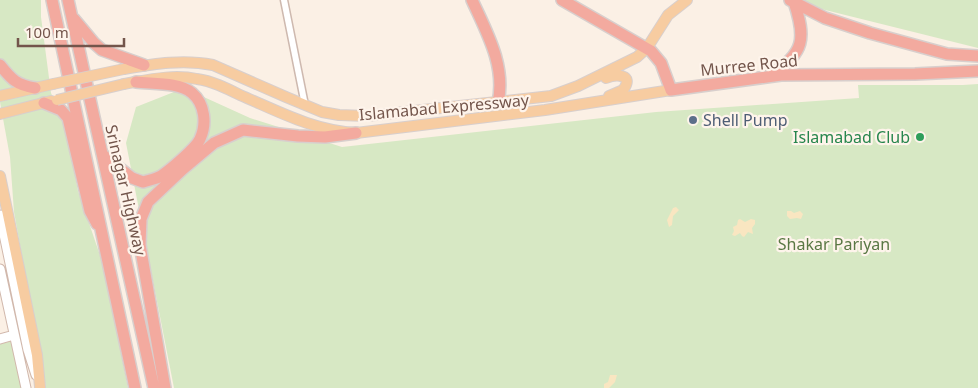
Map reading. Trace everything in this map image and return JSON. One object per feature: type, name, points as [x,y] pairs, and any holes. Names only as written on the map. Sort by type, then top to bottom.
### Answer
[{"type":"highway","name":"Srinagar Highway","points":[[52,0],[135,388]]},
{"type":"highway","name":"Srinagar Highway","points":[[68,0],[154,388]]},
{"type":"highway","points":[[472,0],[490,39],[498,64],[500,82],[498,103]]},
{"type":"highway","points":[[562,0],[647,48],[661,64],[671,90]]},
{"type":"highway","points":[[792,1],[825,18],[862,30],[947,54],[978,56]]},
{"type":"highway","points":[[767,77],[791,60],[799,47],[802,26],[792,1]]},
{"type":"highway","points":[[71,16],[94,44],[102,50],[144,65]]},
{"type":"highway","points":[[0,65],[11,79],[17,83],[36,88]]},
{"type":"highway","name":"Murree Road","points":[[671,90],[794,75],[915,74],[978,71]]},
{"type":"highway","points":[[102,155],[132,178],[143,182],[160,176],[174,166],[200,141],[204,128],[204,115],[199,102],[192,93],[179,87],[136,82]]},
{"type":"highway","points":[[44,103],[62,110],[68,118],[90,212],[104,239]]},
{"type":"highway","points":[[166,388],[140,245],[140,219],[148,202],[214,143],[243,130],[325,137],[356,132]]},
{"type":"main road","name":"Islamabad Expressway","points":[[0,96],[144,65],[184,62],[213,65],[322,112],[339,115],[367,116],[551,96],[626,64],[642,54],[668,15],[687,0]]},
{"type":"main road","points":[[578,86],[615,75],[626,79],[626,86],[620,92],[582,105]]},
{"type":"main road","name":"Islamabad Expressway","points":[[0,114],[124,84],[167,77],[197,79],[221,86],[318,128],[336,132],[356,132],[461,121],[582,105],[671,90]]},
{"type":"main road","points":[[0,120],[11,111]]},
{"type":"main road","points":[[0,176],[37,356],[40,387]]},
{"type":"main road","points":[[0,215],[28,350],[40,387]]},
{"type":"main road","points":[[0,269],[26,388]]},
{"type":"main road","points":[[0,339],[14,335]]},
{"type":"street","points":[[284,0],[305,105]]},
{"type":"green space","points":[[0,0],[41,0],[41,17],[51,93],[65,124],[78,191],[103,264],[128,388],[46,388],[14,212],[10,157],[0,102]]},
{"type":"green space","points":[[785,0],[978,0],[978,48]]},
{"type":"green space","name":"Shakar Pariyan","points":[[978,84],[978,388],[174,388],[126,143],[136,107],[184,88],[250,118],[342,147],[656,112],[859,98],[858,85]]},
{"type":"green space","points":[[13,341],[22,388],[0,388],[0,344]]},
{"type":"sand","points":[[676,207],[679,210],[673,216],[672,225],[669,227],[667,220],[673,208]]},
{"type":"sand","points":[[787,211],[794,213],[800,211],[803,214],[801,219],[790,219],[787,216]]},
{"type":"sand","points":[[740,219],[745,222],[751,219],[755,220],[752,228],[753,234],[748,232],[744,237],[740,233],[735,236],[732,235],[733,227],[737,225]]},
{"type":"sand","points":[[610,375],[617,375],[615,382],[609,388],[604,388],[604,384],[608,382]]},
{"type":"place","name":"Shell Pump","points":[[693,120]]},
{"type":"place","name":"Islamabad Club","points":[[920,137]]}]
